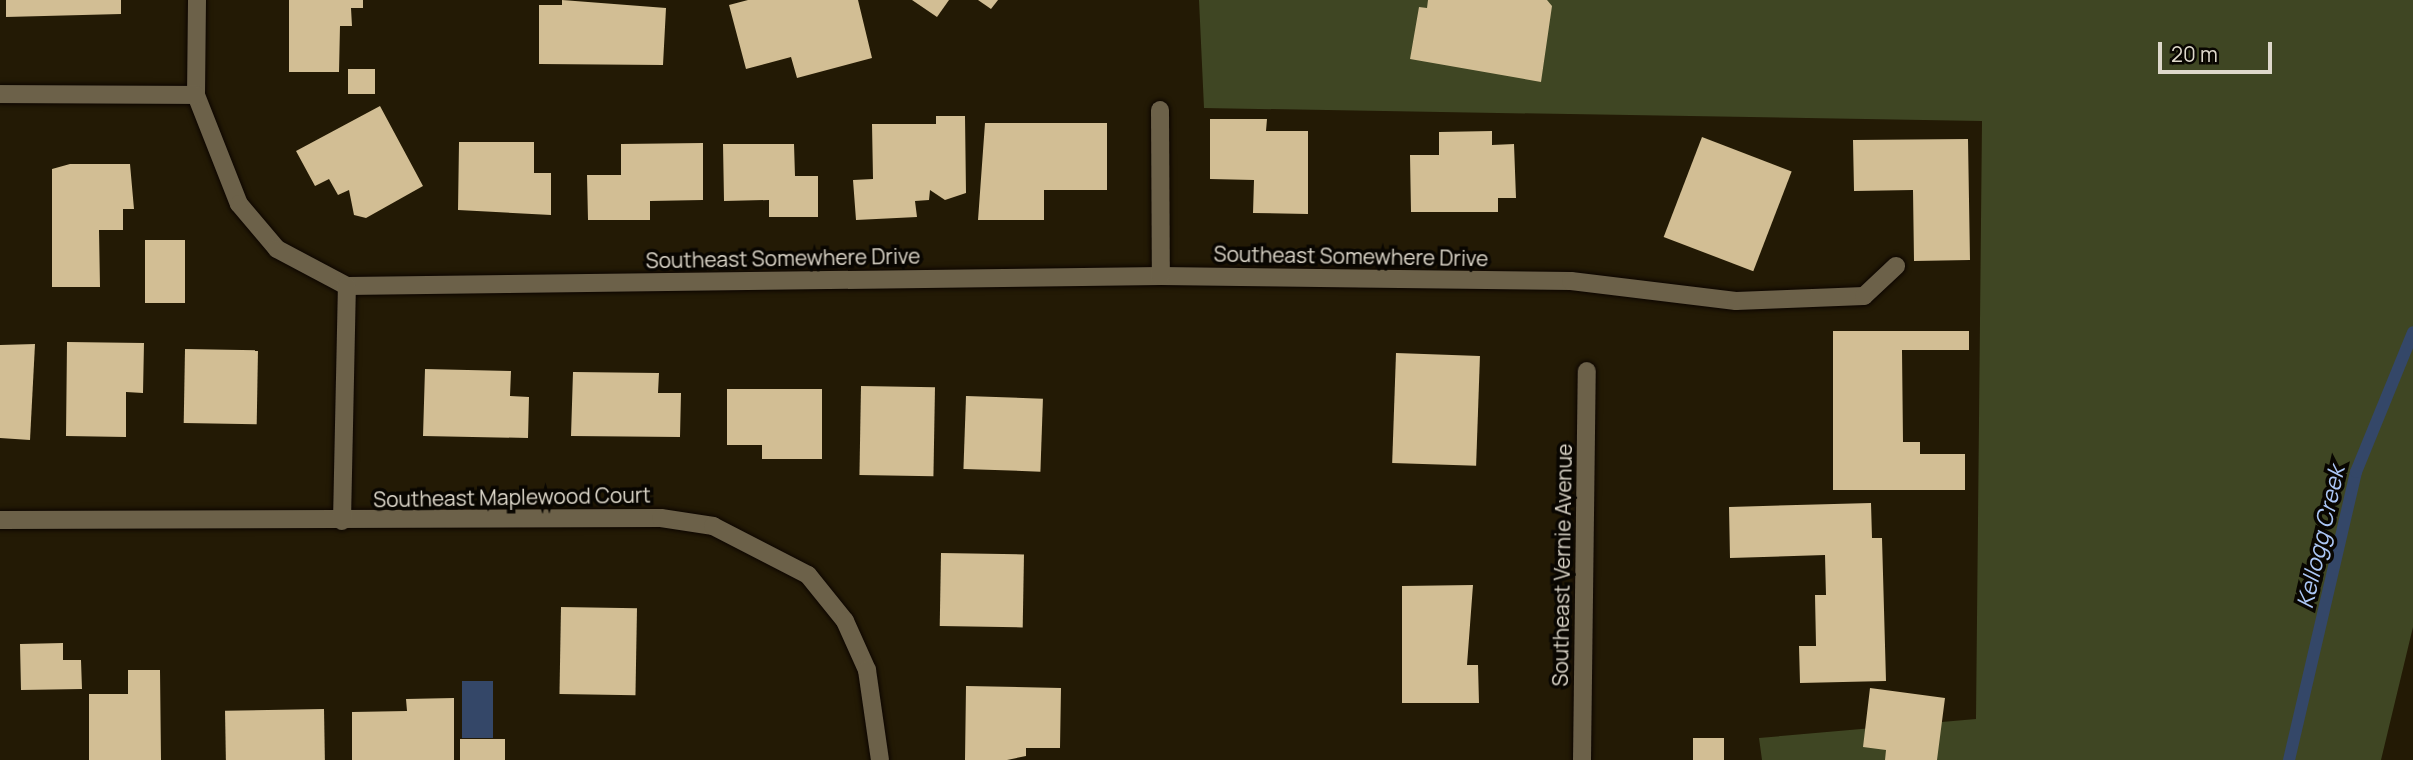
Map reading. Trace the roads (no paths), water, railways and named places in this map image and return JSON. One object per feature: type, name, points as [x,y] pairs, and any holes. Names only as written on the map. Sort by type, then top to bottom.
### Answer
[{"type":"street","name":"Southeast Somewhere Drive","points":[[197,0],[196,95],[239,204],[277,249],[347,286],[1161,276],[1571,281],[1736,301],[1821,300],[1864,296],[1896,266]]},
{"type":"street","points":[[0,94],[196,95]]},
{"type":"street","points":[[1160,110],[1161,276]]},
{"type":"street","points":[[342,521],[347,286]]},
{"type":"street","name":"Southeast Vernie Avenue","points":[[1582,760],[1587,371]]},
{"type":"street","name":"Southeast Maplewood Court","points":[[0,520],[342,521],[661,517],[713,526],[762,546],[808,575],[845,621],[867,670],[880,760]]},
{"type":"water","points":[[462,681],[493,681],[493,738],[462,738]]},
{"type":"waterway","name":"Kellogg Creek","points":[[2289,760],[2356,472],[2413,332]]}]
